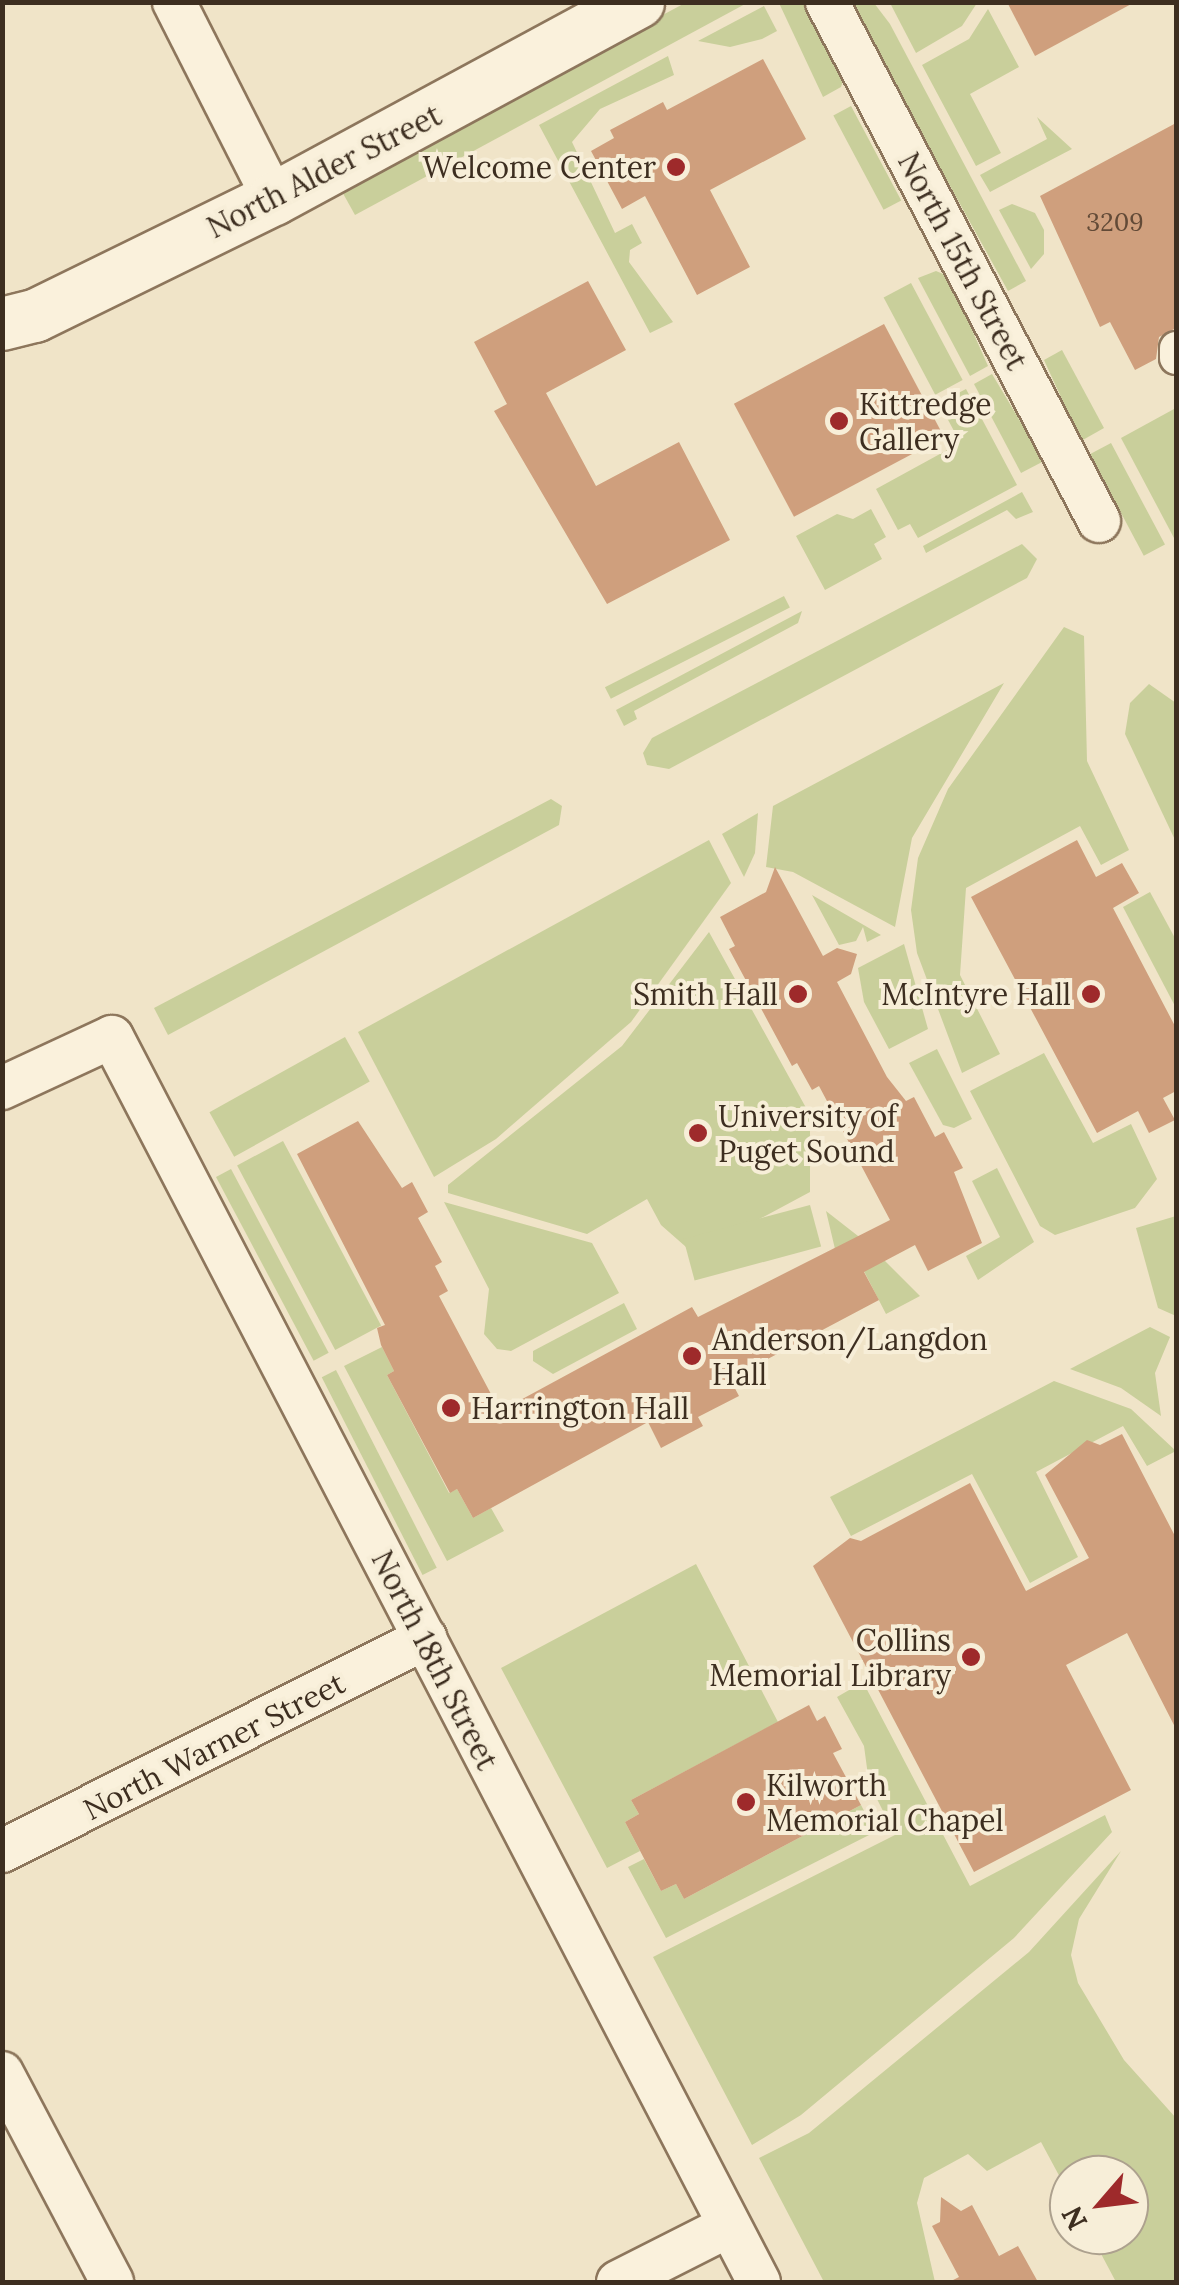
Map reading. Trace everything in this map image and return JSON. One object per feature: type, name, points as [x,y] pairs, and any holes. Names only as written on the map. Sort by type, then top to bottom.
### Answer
[{"type":"street","points":[[174,2],[274,199]]},
{"type":"street","name":"North Alder Street","points":[[2,324],[35,316],[274,199],[638,2]]},
{"type":"street","name":"North 15th Street","points":[[828,2],[1099,521]]},
{"type":"street","points":[[1176,348],[1176,358]]},
{"type":"street","name":"North 18th Street","points":[[2,1088],[112,1037],[760,2282]]},
{"type":"street","name":"North Warner Street","points":[[2,1851],[424,1638]]},
{"type":"street","points":[[2,2072],[112,2282]]},
{"type":"street","points":[[618,2282],[729,2226]]},
{"type":"green space","points":[[685,3],[747,3],[355,215],[340,188]]},
{"type":"green space","points":[[779,3],[803,3],[844,78],[841,87],[823,97]]},
{"type":"green space","points":[[849,3],[874,3],[890,24],[1026,281],[1008,291]]},
{"type":"green space","points":[[890,3],[977,3],[962,26],[916,53]]},
{"type":"green space","points":[[764,6],[777,31],[762,39],[730,47],[698,41]]},
{"type":"green space","points":[[988,9],[1019,67],[970,94],[1001,153],[976,166],[922,65],[969,39]]},
{"type":"green space","points":[[668,56],[674,75],[600,109],[572,142],[615,233],[632,224],[642,243],[630,250],[629,262],[673,322],[650,333],[539,125]]},
{"type":"green space","points":[[851,106],[901,200],[884,210],[833,115]]},
{"type":"green space","points":[[1037,117],[1072,149],[990,192],[980,175],[1047,139]]},
{"type":"green space","points":[[1012,204],[1035,213],[1044,230],[1044,254],[1031,269],[999,210]]},
{"type":"green space","points":[[936,271],[948,276],[988,366],[970,376],[918,278]]},
{"type":"green space","points":[[911,283],[963,380],[935,395],[884,298]]},
{"type":"green space","points":[[1062,350],[1104,428],[1081,441],[1044,360]]},
{"type":"green space","points":[[992,374],[1044,461],[1021,473],[974,384]]},
{"type":"green space","points":[[966,389],[1017,485],[918,538],[910,524],[898,530],[876,489],[949,449],[954,431],[939,403]]},
{"type":"green space","points":[[1174,409],[1176,535],[1174,538],[1121,438]]},
{"type":"green space","points":[[1111,443],[1165,545],[1144,556],[1090,454]]},
{"type":"green space","points":[[1022,492],[1033,512],[1016,519],[1007,510],[926,553],[923,546]]},
{"type":"green space","points":[[871,509],[886,537],[874,544],[882,559],[825,590],[796,536],[837,514],[853,519]]},
{"type":"green space","points":[[1022,544],[1037,559],[1027,578],[669,769],[647,765],[643,753],[652,738]]},
{"type":"green space","points":[[784,596],[790,608],[611,699],[605,687]]},
{"type":"green space","points":[[802,611],[798,623],[634,711],[637,719],[624,726],[616,710]]},
{"type":"green space","points":[[1064,627],[1084,636],[1087,761],[1129,850],[1101,865],[1080,826],[966,888],[960,975],[1000,1054],[962,1073],[917,953],[911,910],[918,858],[948,789]]},
{"type":"green space","points":[[1004,683],[912,838],[895,927],[793,872],[766,867],[773,806]]},
{"type":"green space","points":[[1149,684],[1176,703],[1176,842],[1125,734],[1130,703]]},
{"type":"green space","points":[[551,799],[562,806],[559,825],[168,1035],[154,1008]]},
{"type":"green space","points":[[758,813],[755,853],[744,877],[722,834]]},
{"type":"green space","points":[[709,840],[731,883],[631,1022],[496,1139],[434,1177],[358,1032]]},
{"type":"green space","points":[[1150,892],[1176,940],[1176,1008],[1123,907]]},
{"type":"green space","points":[[812,895],[881,935],[867,942],[863,927],[856,941],[839,945]]},
{"type":"green space","points":[[709,932],[810,1115],[810,1192],[694,1254],[661,1225],[647,1199],[587,1234],[448,1193],[448,1185],[622,1046]]},
{"type":"green space","points":[[904,944],[928,1029],[889,1049],[864,1002],[858,968]]},
{"type":"green space","points":[[345,1037],[370,1082],[234,1157],[209,1112]]},
{"type":"green space","points":[[937,1049],[972,1119],[954,1128],[943,1125],[909,1063]]},
{"type":"green space","points":[[1044,1053],[1093,1143],[1131,1124],[1157,1179],[1135,1208],[1055,1235],[1040,1226],[970,1091]]},
{"type":"green space","points":[[283,1141],[381,1326],[335,1350],[237,1165]]},
{"type":"green space","points":[[997,1168],[1034,1242],[978,1280],[966,1256],[1000,1237],[972,1181]]},
{"type":"green space","points":[[231,1169],[329,1353],[314,1361],[216,1177]]},
{"type":"green space","points":[[444,1202],[592,1243],[619,1293],[511,1351],[497,1349],[484,1334],[489,1289]]},
{"type":"green space","points":[[810,1205],[821,1247],[695,1280],[683,1239]]},
{"type":"green space","points":[[826,1211],[867,1243],[920,1296],[886,1314],[849,1242],[835,1249]]},
{"type":"green space","points":[[1176,1216],[1176,1316],[1158,1308],[1136,1228]]},
{"type":"green space","points":[[624,1303],[637,1329],[553,1374],[533,1361],[533,1351]]},
{"type":"green space","points":[[1150,1327],[1170,1337],[1155,1373],[1161,1416],[1121,1388],[1070,1369]]},
{"type":"green space","points":[[382,1347],[394,1371],[387,1375],[449,1493],[457,1489],[473,1518],[491,1508],[504,1531],[447,1561],[344,1366]]},
{"type":"green space","points":[[336,1370],[437,1568],[423,1575],[322,1377]]},
{"type":"green space","points":[[1054,1381],[1131,1409],[1176,1451],[1147,1466],[1123,1426],[1036,1472],[1078,1557],[1030,1583],[972,1474],[851,1536],[830,1497]]},
{"type":"green space","points":[[696,1564],[778,1722],[631,1800],[639,1814],[625,1822],[640,1851],[607,1868],[501,1668]]},
{"type":"green space","points":[[863,1682],[970,1886],[1105,1815],[1112,1832],[1014,1938],[801,2115],[752,2145],[653,1957],[895,1835],[869,1783],[864,1746],[837,1697]]},
{"type":"green space","points":[[861,1805],[875,1832],[666,1938],[628,1867],[644,1859],[661,1891],[676,1884],[684,1899]]},
{"type":"green space","points":[[1121,1851],[1079,1919],[1071,1955],[1078,1983],[1124,2060],[1176,2118],[1176,2282],[1116,2282],[1102,2255],[1149,2255],[1149,2155],[1049,2157],[1041,2142],[987,2171],[968,2154],[924,2178],[917,2203],[935,2282],[824,2282],[759,2158],[809,2133],[1029,1952]]},
{"type":"building","points":[[1007,2],[1135,2],[1035,56]]},
{"type":"building","name":"Welcome Center","points":[[763,59],[806,139],[710,190],[750,267],[697,295],[645,196],[622,209],[591,151],[614,138],[610,130],[663,102],[667,110]]},
{"type":"building","points":[[1176,123],[1176,328],[1159,337],[1156,359],[1135,370],[1110,322],[1100,327],[1040,196]]},
{"type":"building","points":[[588,281],[626,350],[546,393],[596,486],[679,442],[730,540],[607,604],[494,411],[507,404],[474,342]]},
{"type":"building","name":"Kittredge Gallery","points":[[884,324],[944,437],[794,517],[734,404]]},
{"type":"building","name":"McIntyre Hall","points":[[1077,840],[1096,877],[1122,863],[1139,893],[1113,908],[1176,1028],[1176,1091],[1163,1098],[1175,1120],[1149,1133],[1138,1111],[1097,1133],[971,897]]},
{"type":"building","points":[[775,867],[823,956],[837,948],[857,954],[851,974],[837,982],[887,1077],[906,1101],[914,1097],[935,1137],[944,1132],[963,1168],[954,1172],[982,1243],[928,1271],[915,1245],[864,1272],[879,1300],[730,1379],[739,1396],[698,1417],[703,1426],[661,1448],[648,1422],[473,1518],[457,1489],[450,1493],[387,1375],[394,1371],[377,1328],[385,1325],[297,1154],[358,1121],[402,1188],[412,1182],[428,1212],[418,1218],[442,1262],[435,1266],[448,1291],[439,1296],[500,1411],[692,1307],[698,1317],[890,1220],[819,1086],[812,1090],[797,1063],[792,1066],[729,949],[735,946],[720,917],[766,892]]},
{"type":"building","name":"Collins Memorial Library","points":[[1122,1434],[1176,1538],[1176,1729],[1127,1633],[1066,1665],[1131,1790],[974,1872],[813,1566],[850,1538],[861,1541],[970,1483],[1026,1591],[1089,1558],[1045,1475],[1087,1440],[1100,1445]]},
{"type":"building","name":"Kilworth Memorial Chapel","points":[[809,1705],[817,1721],[825,1716],[842,1749],[833,1753],[861,1805],[684,1899],[676,1884],[661,1891],[625,1822],[639,1814],[631,1800]]},
{"type":"building","points":[[941,2197],[961,2211],[972,2205],[999,2256],[1018,2246],[1038,2282],[949,2282],[959,2277],[932,2226],[940,2222]]},
{"type":"place","name":"Welcome Center","points":[[676,167]]},
{"type":"place","name":"Kittredge Gallery","points":[[839,421]]},
{"type":"place","name":"Smith Hall","points":[[798,994]]},
{"type":"place","name":"McIntyre Hall","points":[[1091,994]]},
{"type":"place","name":"University of Puget Sound","points":[[698,1133]]},
{"type":"place","name":"Anderson/Langdon Hall","points":[[692,1356]]},
{"type":"place","name":"Harrington Hall","points":[[451,1408]]},
{"type":"place","name":"Collins Memorial Library","points":[[971,1657]]},
{"type":"place","name":"Kilworth Memorial Chapel","points":[[746,1802]]}]
